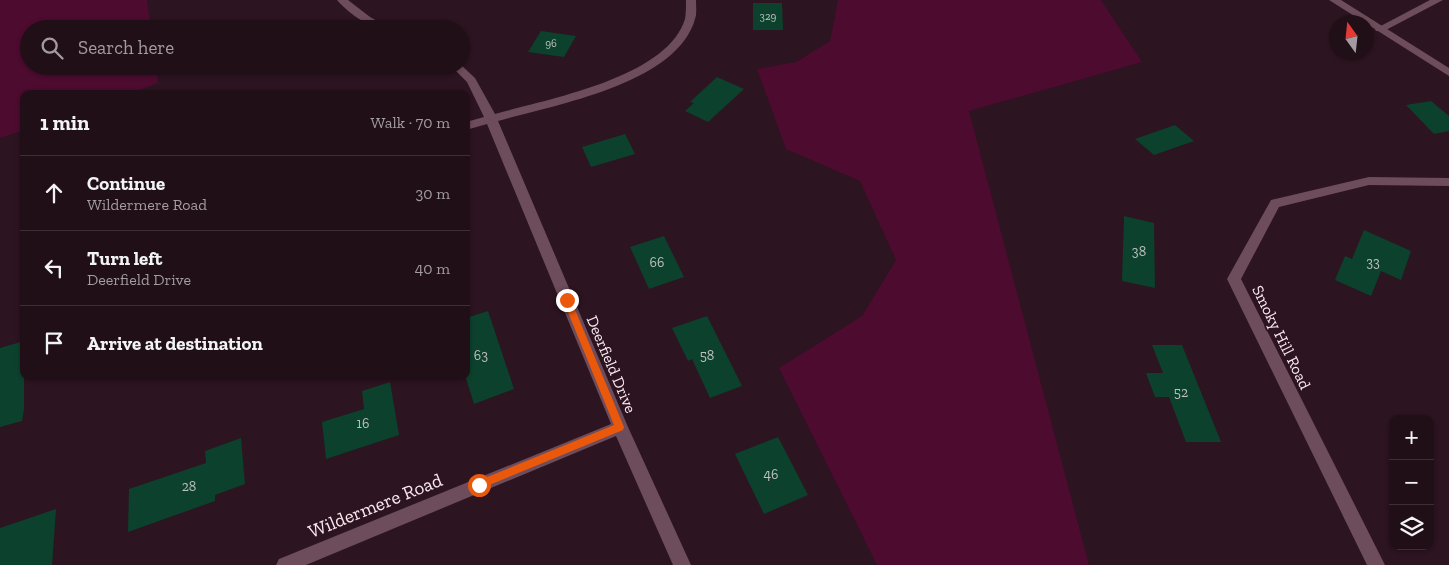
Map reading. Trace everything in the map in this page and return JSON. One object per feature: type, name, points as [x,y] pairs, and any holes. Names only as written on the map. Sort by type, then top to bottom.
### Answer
[{"type":"street","points":[[342,0],[368,20]]},
{"type":"street","points":[[470,125],[611,85],[654,64],[678,42],[690,19],[690,0]]},
{"type":"street","points":[[1334,0],[1449,74]]},
{"type":"street","points":[[1380,29],[1438,0]]},
{"type":"street","name":"Deerfield Drive","points":[[466,75],[471,80],[491,119],[620,427],[682,565]]},
{"type":"street","name":"Smoky Hill Road","points":[[1376,565],[1234,279],[1275,203],[1369,181],[1449,182]]},
{"type":"street","name":"Wildermere Road","points":[[285,565],[620,427]]},
{"type":"shaded area","points":[[0,0],[147,0],[150,20],[20,20],[20,75],[157,75],[158,83],[139,90],[20,90],[20,131],[0,138]]},
{"type":"shaded area","points":[[838,0],[1101,0],[1142,62],[969,111],[1089,565],[877,565],[779,368],[862,316],[896,260],[860,181],[786,149],[757,69],[796,62],[830,41]]},
{"type":"building","points":[[753,3],[782,3],[783,30],[753,30]]},
{"type":"building","points":[[541,31],[576,36],[564,57],[528,52]]},
{"type":"building","points":[[717,77],[744,89],[708,122],[685,111],[694,103],[690,102]]},
{"type":"building","points":[[1431,101],[1449,116],[1449,131],[1434,134],[1406,105]]},
{"type":"building","points":[[1175,125],[1194,141],[1154,155],[1135,139]]},
{"type":"building","points":[[625,134],[635,154],[591,167],[582,147]]},
{"type":"building","points":[[1124,216],[1154,223],[1155,288],[1122,281]]},
{"type":"building","points":[[1364,230],[1411,251],[1401,280],[1381,271],[1371,296],[1335,280],[1345,256],[1352,259]]},
{"type":"building","points":[[664,236],[684,277],[649,289],[630,247]]},
{"type":"building","points":[[488,311],[514,389],[474,404],[467,380],[470,380],[470,317]]},
{"type":"building","points":[[707,316],[742,386],[710,398],[692,359],[688,361],[672,328]]},
{"type":"building","points":[[20,342],[20,380],[24,380],[24,409],[22,421],[0,427],[0,348]]},
{"type":"building","points":[[1152,345],[1182,345],[1221,442],[1186,442],[1169,397],[1155,397],[1146,373],[1163,373]]},
{"type":"building","points":[[390,382],[399,435],[326,459],[322,422],[364,409],[362,391]]},
{"type":"building","points":[[778,437],[808,495],[764,514],[735,454]]},
{"type":"building","points":[[241,438],[245,484],[215,495],[215,501],[128,532],[129,489],[206,463],[205,451]]},
{"type":"building","points":[[56,509],[52,565],[0,565],[0,528]]},
{"type":"route","points":[[479,485],[620,427],[567,300]]}]
